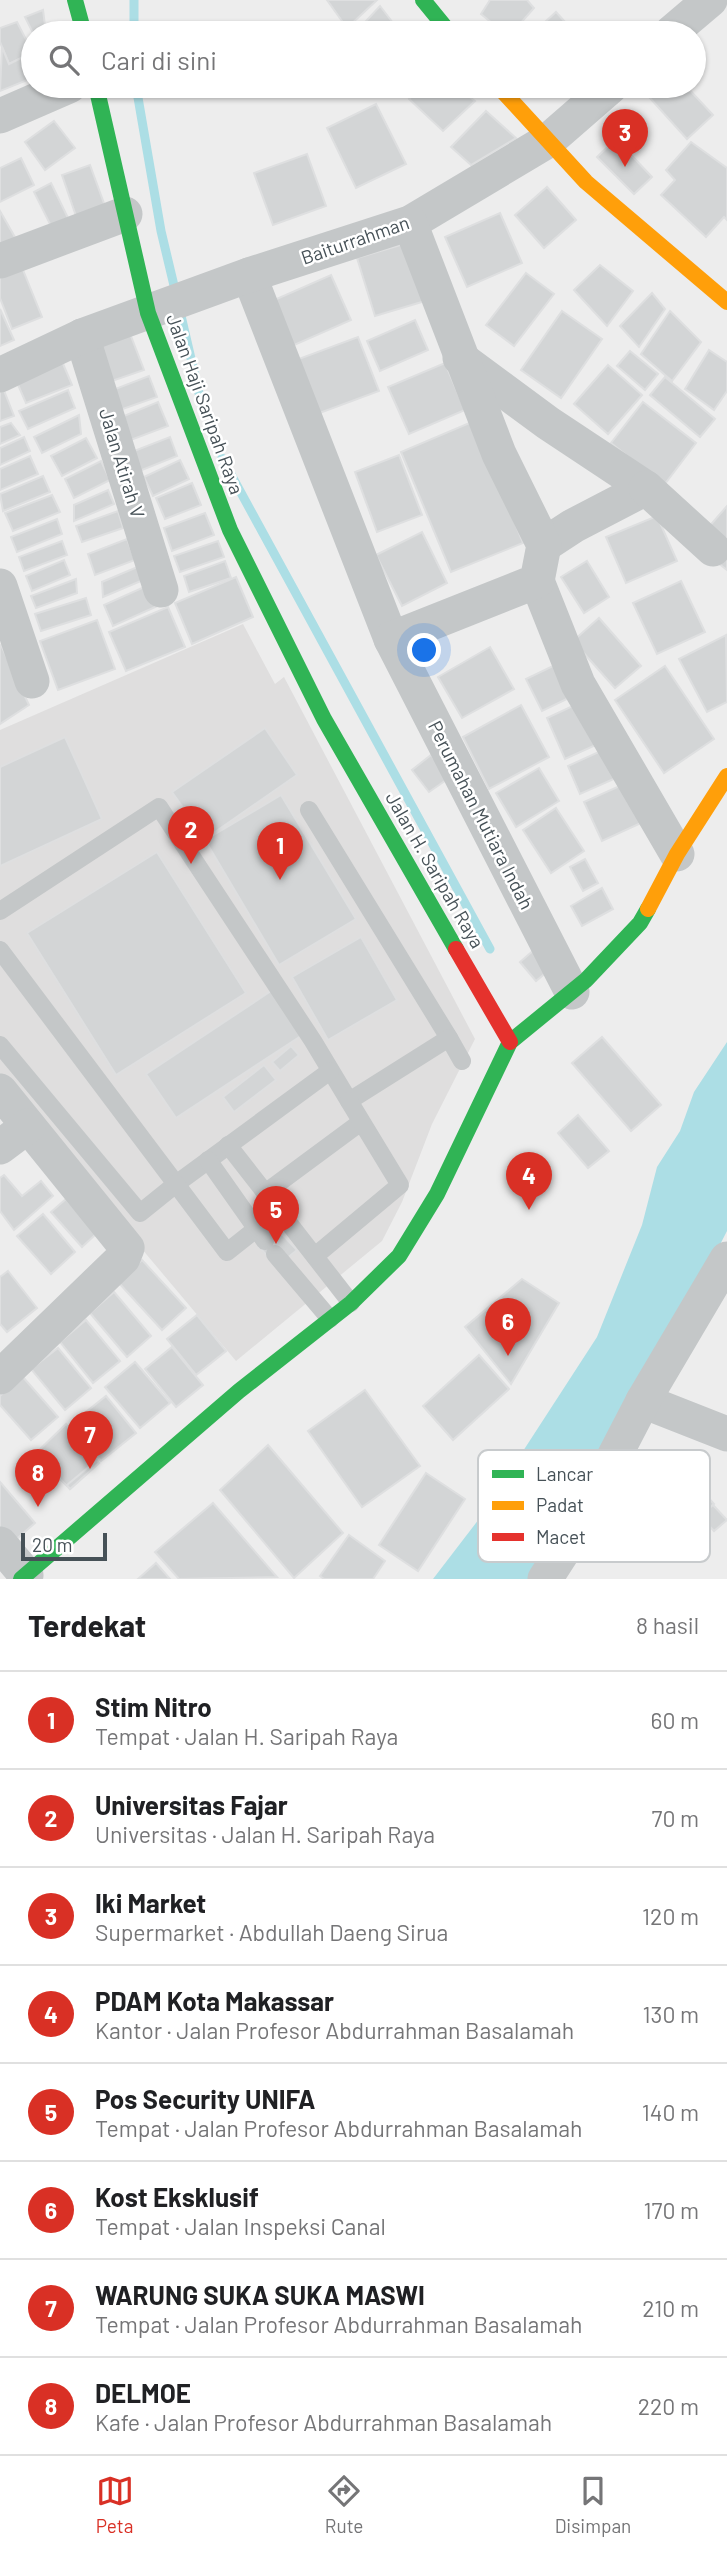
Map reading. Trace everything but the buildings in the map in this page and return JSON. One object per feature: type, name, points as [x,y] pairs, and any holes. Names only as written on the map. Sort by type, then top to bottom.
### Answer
[{"type":"main road","points":[[75,0],[81,21]]},
{"type":"main road","points":[[423,0],[440,21]]},
{"type":"main road","name":"Jalan Haji Saripah Raya","points":[[99,98],[149,313],[186,419],[230,530],[324,719]]},
{"type":"main road","points":[[509,98],[586,182],[727,302]]},
{"type":"main road","name":"Jalan H. Saripah Raya","points":[[324,719],[510,1042]]},
{"type":"main road","points":[[23,1577],[239,1391],[351,1303],[399,1256],[418,1227],[482,1104],[510,1042],[559,1003],[640,923],[677,854],[727,776]]},
{"type":"street","points":[[685,21],[710,0]]},
{"type":"street","points":[[0,116],[41,98]]},
{"type":"street","name":"Baiturrahman","points":[[0,375],[82,336],[220,286],[410,223],[549,140],[597,98]]},
{"type":"street","points":[[0,261],[46,241],[125,214]]},
{"type":"street","points":[[410,223],[499,454],[544,545],[537,580],[578,684],[677,854]]},
{"type":"street","name":"Perumahan Mutiara Indah","points":[[220,286],[391,639],[559,1003]]},
{"type":"street","name":"Jalan Atirah V","points":[[82,336],[161,590]]},
{"type":"street","points":[[460,358],[548,423],[646,488],[713,549]]},
{"type":"street","points":[[499,454],[548,423]]},
{"type":"street","points":[[544,545],[646,488]]},
{"type":"street","points":[[391,639],[537,580]]},
{"type":"street","points":[[0,586],[32,681]]},
{"type":"street","points":[[0,1091],[127,1248],[123,1258],[0,1377]]},
{"type":"street","points":[[0,1147],[28,1126]]},
{"type":"street","points":[[618,1450],[643,1401],[718,1294],[727,1259]]},
{"type":"street","points":[[643,1401],[727,1434]]},
{"type":"street","points":[[0,1544],[23,1577]]},
{"type":"street","points":[[545,1579],[556,1562]]},
{"type":"lane","points":[[0,911],[155,806],[162,808],[400,1185],[315,1256]]},
{"type":"lane","points":[[309,810],[462,1060]]},
{"type":"lane","points":[[0,950],[227,1252],[269,1249]]},
{"type":"lane","points":[[349,1101],[449,1038]]},
{"type":"lane","points":[[0,1045],[140,1213],[330,1071]]},
{"type":"lane","points":[[265,1193],[361,1122]]},
{"type":"lane","points":[[228,1145],[351,1303]]},
{"type":"lane","points":[[208,1160],[269,1249],[330,1319]]},
{"type":"shaded area","points":[[243,624],[275,684],[284,677],[475,1039],[432,1124],[402,1202],[382,1241],[236,1361],[0,1080],[0,730]]},
{"type":"water","points":[[727,1042],[727,1231],[689,1305],[605,1450],[524,1450],[597,1337],[642,1225],[657,1167],[680,1131],[694,1092]]},
{"type":"water","points":[[478,1520],[478,1562],[541,1562],[531,1579],[433,1579]]},
{"type":"waterway","points":[[134,0],[134,21]]},
{"type":"waterway","points":[[138,98],[161,231],[176,294]]},
{"type":"waterway","points":[[179,307],[202,406]]},
{"type":"waterway","points":[[222,458],[490,949]]},
{"type":"traffic: fast","points":[[75,0],[81,21]]},
{"type":"traffic: fast","points":[[423,0],[440,21]]},
{"type":"traffic: fast","points":[[99,98],[148,313],[230,530],[324,719],[456,949]]},
{"type":"traffic: fast","points":[[21,1579],[239,1391],[351,1303],[399,1256],[437,1194],[510,1042],[586,980],[640,923],[648,909]]},
{"type":"traffic: slow","points":[[509,98],[586,182],[727,302]]},
{"type":"traffic: slow","points":[[648,909],[677,854],[727,776]]},
{"type":"traffic: jam","points":[[456,949],[510,1042]]},
{"type":"place","name":"Iki Market","points":[[625,167]]},
{"type":"place","name":"Universitas Fajar","points":[[191,864]]},
{"type":"place","name":"Stim Nitro","points":[[280,880]]},
{"type":"place","name":"PDAM Kota Makassar","points":[[529,1210]]},
{"type":"place","name":"Pos Security UNIFA","points":[[276,1244]]},
{"type":"place","name":"Kost Eksklusif","points":[[508,1356]]},
{"type":"place","name":"WARUNG SUKA SUKA MASWI","points":[[90,1469]]},
{"type":"place","name":"DELMOE","points":[[38,1507]]}]
